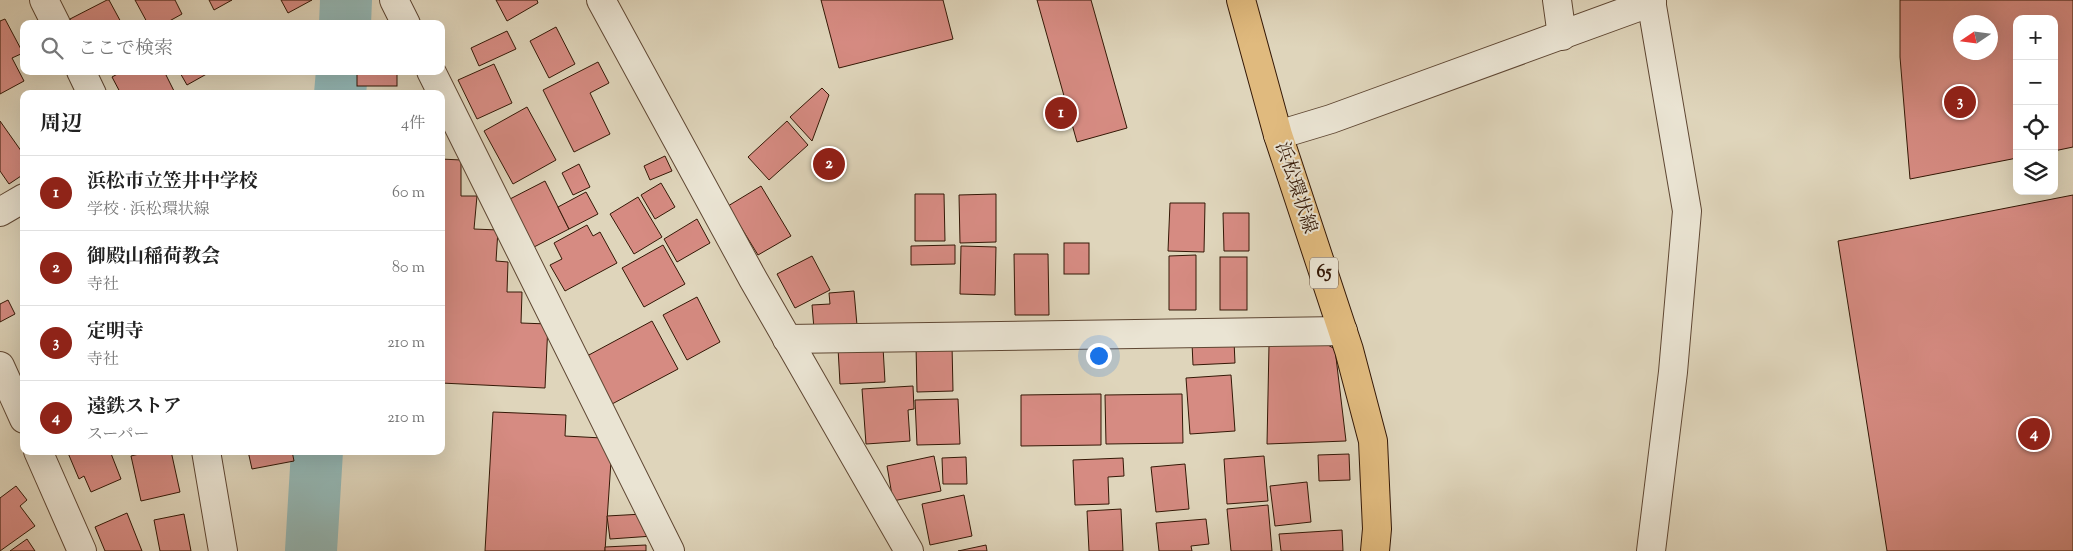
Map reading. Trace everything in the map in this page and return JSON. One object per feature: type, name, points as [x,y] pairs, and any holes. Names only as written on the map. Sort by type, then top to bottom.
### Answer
[{"type":"main road","name":"浜松環状線","points":[[1242,0],[1278,135],[1343,331],[1373,441],[1377,529],[1375,551]]},
{"type":"street","points":[[394,0],[404,20]]},
{"type":"street","points":[[601,0],[787,339],[909,551]]},
{"type":"street","points":[[1557,0],[1562,36]]},
{"type":"street","points":[[1278,135],[1331,119],[1562,36],[1651,1],[1687,211],[1673,372],[1652,551]]},
{"type":"street","points":[[83,75],[90,90]]},
{"type":"street","points":[[433,75],[440,90]]},
{"type":"street","points":[[445,99],[670,551]]},
{"type":"street","points":[[0,212],[20,200]]},
{"type":"street","points":[[787,339],[1343,331]]},
{"type":"street","points":[[0,366],[20,410]]},
{"type":"street","points":[[40,455],[82,551]]},
{"type":"street","points":[[207,455],[223,551]]},
{"type":"building","points":[[109,0],[120,20],[70,20]]},
{"type":"building","points":[[135,0],[175,0],[182,14],[171,20],[146,20]]},
{"type":"building","points":[[209,0],[232,0],[214,10]]},
{"type":"building","points":[[281,0],[312,0],[288,13]]},
{"type":"building","points":[[496,0],[537,0],[538,3],[507,21]]},
{"type":"building","points":[[821,0],[943,0],[953,39],[839,68]]},
{"type":"building","points":[[1037,0],[1091,0],[1127,128],[1077,142]]},
{"type":"building","points":[[1900,0],[2073,0],[2073,147],[2058,150],[2058,15],[2013,15],[2013,159],[1910,179],[1900,57]]},
{"type":"building","points":[[5,19],[20,47],[20,54],[12,58],[24,81],[0,94],[0,21]]},
{"type":"building","points":[[556,27],[575,64],[549,78],[530,41]]},
{"type":"building","points":[[507,31],[516,49],[479,66],[471,48]]},
{"type":"building","points":[[598,62],[609,83],[590,93],[610,134],[574,152],[543,90]]},
{"type":"building","points":[[494,64],[512,103],[477,119],[458,80]]},
{"type":"building","points":[[116,75],[166,75],[174,90],[119,90],[112,77]]},
{"type":"building","points":[[181,75],[205,75],[187,85]]},
{"type":"building","points":[[357,75],[397,75],[397,86],[357,86]]},
{"type":"building","points":[[822,88],[829,95],[812,141],[790,117]]},
{"type":"building","points":[[527,107],[556,160],[513,184],[484,131]]},
{"type":"building","points":[[0,121],[20,149],[20,177],[9,184],[0,171]]},
{"type":"building","points":[[787,121],[808,145],[769,180],[748,157]]},
{"type":"building","points":[[836,152],[841,173],[822,177],[817,156]]},
{"type":"building","points":[[665,156],[672,171],[650,180],[644,166]]},
{"type":"building","points":[[445,159],[461,160],[461,196],[477,196],[474,229],[498,230],[496,261],[508,262],[507,292],[522,292],[521,323],[548,324],[545,388],[445,383]]},
{"type":"building","points":[[579,164],[590,187],[573,195],[562,173]]},
{"type":"building","points":[[545,181],[569,229],[534,247],[510,199]]},
{"type":"building","points":[[661,183],[675,207],[655,219],[641,195]]},
{"type":"building","points":[[761,186],[791,236],[758,255],[728,206]]},
{"type":"building","points":[[586,192],[598,214],[569,229],[558,207]]},
{"type":"building","points":[[915,194],[944,194],[945,241],[915,241]]},
{"type":"building","points":[[996,194],[996,242],[960,243],[959,195]]},
{"type":"building","points":[[2073,195],[2073,551],[1887,551],[1838,241]]},
{"type":"building","points":[[638,197],[662,237],[634,254],[610,214]]},
{"type":"building","points":[[1170,203],[1205,203],[1204,252],[1168,251]]},
{"type":"building","points":[[1223,213],[1249,213],[1249,251],[1224,251]]},
{"type":"building","points":[[697,219],[710,243],[677,262],[664,239]]},
{"type":"building","points":[[587,225],[593,236],[600,232],[617,263],[565,291],[550,265],[562,259],[554,243]]},
{"type":"building","points":[[1064,243],[1089,243],[1089,274],[1064,274]]},
{"type":"building","points":[[663,245],[685,284],[644,307],[622,268]]},
{"type":"building","points":[[955,245],[955,264],[911,265],[911,246]]},
{"type":"building","points":[[961,246],[996,247],[995,295],[960,294]]},
{"type":"building","points":[[1014,254],[1048,254],[1049,315],[1015,315]]},
{"type":"building","points":[[1196,255],[1196,310],[1169,310],[1169,256]]},
{"type":"building","points":[[812,256],[830,290],[795,308],[777,274]]},
{"type":"building","points":[[1220,257],[1247,257],[1247,310],[1220,310]]},
{"type":"building","points":[[854,291],[857,325],[814,329],[812,305],[830,304],[829,293]]},
{"type":"building","points":[[697,297],[720,342],[687,360],[663,315]]},
{"type":"building","points":[[8,300],[15,314],[0,322],[0,304]]},
{"type":"building","points":[[652,321],[678,369],[612,404],[587,356]]},
{"type":"building","points":[[1234,341],[1235,363],[1193,365],[1192,343]]},
{"type":"building","points":[[1326,344],[1335,349],[1346,441],[1267,444],[1269,345]]},
{"type":"building","points":[[952,345],[953,391],[917,392],[916,346]]},
{"type":"building","points":[[883,347],[885,382],[840,384],[838,348]]},
{"type":"building","points":[[1231,375],[1235,431],[1190,434],[1186,378]]},
{"type":"building","points":[[913,386],[914,409],[908,410],[910,441],[866,444],[862,389]]},
{"type":"building","points":[[1101,394],[1101,445],[1021,446],[1021,395]]},
{"type":"building","points":[[1182,394],[1183,443],[1106,444],[1105,395]]},
{"type":"building","points":[[958,399],[960,444],[917,445],[915,400]]},
{"type":"building","points":[[493,412],[566,415],[565,436],[602,438],[611,461],[605,551],[485,551]]},
{"type":"building","points":[[1349,454],[1350,480],[1319,481],[1318,455]]},
{"type":"building","points":[[69,455],[112,455],[121,479],[91,492],[84,476],[79,479]]},
{"type":"building","points":[[172,455],[180,492],[141,501],[131,456]]},
{"type":"building","points":[[249,455],[293,455],[294,461],[252,469]]},
{"type":"building","points":[[934,456],[941,491],[893,501],[887,466]]},
{"type":"building","points":[[1264,456],[1268,501],[1227,504],[1224,459]]},
{"type":"building","points":[[966,457],[967,484],[943,484],[942,458]]},
{"type":"building","points":[[1123,458],[1124,476],[1108,477],[1109,504],[1075,505],[1073,460]]},
{"type":"building","points":[[1185,464],[1189,509],[1156,512],[1151,467]]},
{"type":"building","points":[[1307,482],[1311,522],[1275,526],[1270,486]]},
{"type":"building","points":[[16,486],[27,500],[20,506],[35,526],[0,551],[0,498]]},
{"type":"building","points":[[964,495],[972,536],[930,545],[922,504]]},
{"type":"building","points":[[1268,505],[1272,551],[1231,551],[1227,509]]},
{"type":"building","points":[[1121,509],[1123,551],[1089,551],[1087,511]]},
{"type":"building","points":[[127,513],[142,551],[105,551],[95,527]]},
{"type":"building","points":[[184,514],[191,551],[160,551],[154,520]]},
{"type":"building","points":[[643,514],[653,536],[610,539],[607,516]]},
{"type":"building","points":[[1206,519],[1209,544],[1191,546],[1192,551],[1159,551],[1156,523]]},
{"type":"building","points":[[1342,530],[1343,551],[1281,551],[1279,534]]},
{"type":"building","points":[[27,539],[35,551],[10,551]]},
{"type":"building","points":[[646,545],[646,551],[605,551],[605,547]]},
{"type":"building","points":[[986,545],[987,551],[958,551]]},
{"type":"waterway","points":[[345,20],[346,0]]},
{"type":"waterway","points":[[340,90],[342,75]]},
{"type":"waterway","points":[[311,551],[317,455]]},
{"type":"place","name":"定明寺","points":[[1960,102]]},
{"type":"place","name":"浜松市立笠井中学校","points":[[1061,113]]},
{"type":"place","name":"御殿山稲荷教会","points":[[829,164]]},
{"type":"place","name":"遠鉄ストア","points":[[2034,434]]}]
